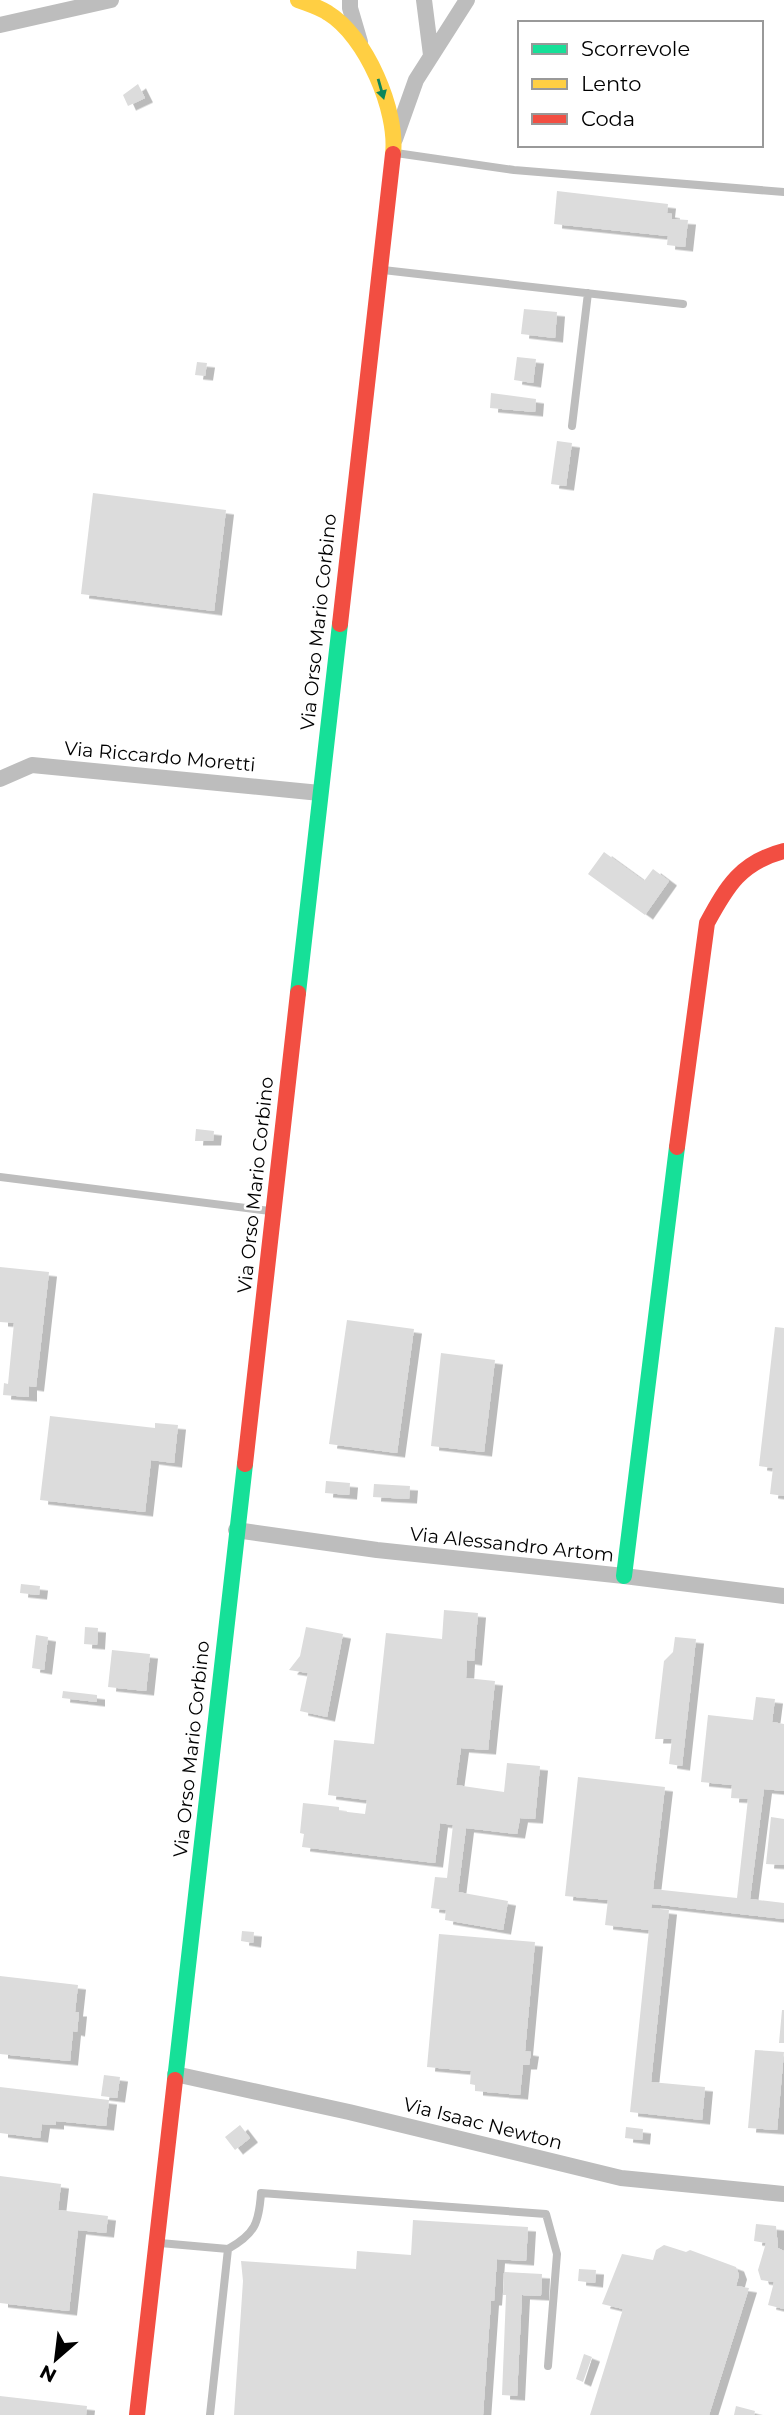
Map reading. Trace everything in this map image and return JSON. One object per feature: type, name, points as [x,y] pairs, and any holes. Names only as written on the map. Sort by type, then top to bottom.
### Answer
[{"type":"street","points":[[0,25],[111,0]]},
{"type":"street","name":"Via Orso Mario Corbino","points":[[136,2415],[394,145],[379,79],[360,43],[329,13],[298,0]]},
{"type":"street","points":[[350,0],[360,43]]},
{"type":"street","points":[[424,0],[431,55]]},
{"type":"street","points":[[394,145],[416,80],[467,0]]},
{"type":"street","name":"Via Riccardo Moretti","points":[[0,779],[32,765],[320,793]]},
{"type":"street","points":[[624,1576],[693,1016],[707,923],[741,870],[764,856],[784,851]]},
{"type":"street","name":"Via Alessandro Artom","points":[[236,1530],[377,1550],[624,1576],[784,1597]]},
{"type":"street","name":"Via Isaac Newton","points":[[175,2074],[349,2112],[621,2178],[784,2194]]},
{"type":"lane","points":[[394,145],[514,170],[784,192]]},
{"type":"lane","points":[[380,270],[683,304]]},
{"type":"lane","points":[[572,425],[587,293]]},
{"type":"lane","points":[[0,1177],[273,1211]]},
{"type":"lane","points":[[156,2243],[228,2249],[245,2239],[259,2217],[261,2193],[546,2214],[557,2254],[548,2366]]},
{"type":"lane","points":[[210,2415],[228,2249]]},
{"type":"building","points":[[138,84],[145,98],[128,106],[123,95]]},
{"type":"building","points":[[557,191],[668,204],[667,213],[672,214],[672,219],[688,220],[685,247],[667,245],[668,236],[554,224]]},
{"type":"building","points":[[524,309],[557,312],[555,338],[521,334]]},
{"type":"building","points":[[517,357],[536,359],[533,383],[514,380]]},
{"type":"building","points":[[197,362],[207,363],[205,376],[195,375]]},
{"type":"building","points":[[491,393],[536,399],[535,412],[490,408]]},
{"type":"building","points":[[557,441],[572,443],[566,486],[551,484]]},
{"type":"building","points":[[93,493],[226,510],[214,611],[81,594]]},
{"type":"building","points":[[604,852],[644,881],[653,869],[669,881],[645,915],[588,874]]},
{"type":"building","points":[[196,1129],[214,1131],[213,1141],[195,1141]]},
{"type":"building","points":[[0,1267],[49,1272],[36,1387],[29,1386],[29,1397],[3,1395],[4,1383],[8,1384],[14,1323],[0,1322]]},
{"type":"building","points":[[347,1320],[414,1329],[397,1453],[329,1444]]},
{"type":"building","points":[[775,1327],[784,1328],[784,1496],[770,1494],[773,1468],[759,1466]]},
{"type":"building","points":[[441,1353],[495,1360],[484,1452],[431,1446]]},
{"type":"building","points":[[50,1416],[155,1428],[155,1423],[178,1425],[174,1463],[151,1460],[145,1512],[40,1500]]},
{"type":"building","points":[[326,1481],[350,1483],[349,1495],[325,1493]]},
{"type":"building","points":[[374,1484],[410,1486],[409,1499],[373,1497]]},
{"type":"building","points":[[21,1584],[40,1586],[39,1595],[20,1593]]},
{"type":"building","points":[[444,1610],[478,1613],[474,1661],[467,1660],[466,1678],[495,1681],[488,1750],[461,1748],[456,1785],[504,1792],[507,1763],[540,1766],[535,1819],[520,1818],[517,1834],[466,1828],[458,1892],[508,1901],[503,1930],[445,1920],[446,1910],[431,1908],[435,1877],[447,1878],[453,1825],[440,1823],[435,1863],[302,1847],[304,1834],[300,1833],[303,1803],[339,1807],[339,1811],[365,1814],[367,1800],[328,1795],[334,1740],[374,1744],[386,1633],[442,1639]]},
{"type":"building","points":[[85,1627],[98,1628],[97,1645],[84,1644]]},
{"type":"building","points":[[306,1627],[343,1634],[327,1717],[300,1711],[308,1673],[289,1670],[300,1656]]},
{"type":"building","points":[[36,1635],[48,1637],[44,1670],[32,1668]]},
{"type":"building","points":[[675,1637],[696,1639],[682,1766],[669,1764],[672,1739],[655,1739],[664,1661],[673,1652]]},
{"type":"building","points":[[112,1650],[150,1654],[146,1691],[108,1687]]},
{"type":"building","points":[[63,1691],[97,1695],[97,1702],[62,1698]]},
{"type":"building","points":[[756,1697],[775,1699],[772,1722],[784,1724],[784,1791],[764,1789],[750,1899],[784,1903],[784,1919],[652,1904],[651,1908],[669,1910],[651,2082],[705,2087],[702,2120],[630,2112],[649,1930],[605,1925],[608,1900],[565,1896],[578,1777],[665,1787],[653,1889],[737,1898],[748,1799],[731,1798],[732,1785],[701,1782],[708,1715],[753,1720]]},
{"type":"building","points":[[771,1817],[784,1819],[784,1865],[766,1864]]},
{"type":"building","points":[[242,1931],[254,1932],[253,1943],[241,1941]]},
{"type":"building","points":[[439,1934],[535,1942],[525,2051],[531,2052],[529,2065],[523,2065],[520,2095],[475,2091],[475,2085],[470,2084],[471,2071],[427,2067]]},
{"type":"building","points":[[0,1976],[78,1985],[75,2012],[79,2012],[77,2032],[73,2031],[70,2061],[0,2054]]},
{"type":"building","points":[[782,2010],[784,2043],[779,2043]]},
{"type":"building","points":[[755,2050],[784,2052],[777,2130],[748,2128]]},
{"type":"building","points":[[104,2075],[120,2077],[117,2098],[101,2096]]},
{"type":"building","points":[[0,2087],[109,2100],[106,2126],[56,2121],[56,2125],[42,2124],[40,2138],[0,2133]]},
{"type":"building","points":[[240,2125],[250,2138],[235,2150],[225,2137]]},
{"type":"building","points":[[626,2127],[643,2129],[642,2140],[625,2138]]},
{"type":"building","points":[[0,2176],[61,2184],[58,2210],[108,2216],[106,2233],[78,2230],[69,2311],[0,2303]]},
{"type":"building","points":[[413,2220],[528,2227],[526,2261],[497,2259],[494,2301],[491,2301],[483,2415],[234,2415],[243,2281],[241,2261],[356,2269],[357,2251],[411,2255]]},
{"type":"building","points":[[756,2224],[776,2226],[778,2248],[784,2251],[784,2309],[768,2305],[774,2282],[761,2280],[758,2270],[766,2243],[754,2241]]},
{"type":"building","points":[[664,2245],[686,2252],[690,2250],[736,2267],[739,2275],[736,2286],[749,2288],[709,2415],[590,2415],[623,2309],[602,2304],[622,2254],[653,2260],[656,2250]]},
{"type":"building","points":[[579,2269],[596,2270],[595,2283],[578,2281]]},
{"type":"building","points":[[504,2272],[542,2274],[541,2296],[522,2295],[517,2396],[502,2395],[506,2295],[503,2295]]},
{"type":"building","points":[[584,2354],[592,2357],[583,2382],[576,2379]]},
{"type":"building","points":[[0,2396],[87,2406],[86,2415],[0,2415]]},
{"type":"building","points":[[736,2406],[755,2411],[754,2415],[734,2415]]},
{"type":"traffic: fast","points":[[298,993],[340,624]]},
{"type":"traffic: fast","points":[[624,1576],[677,1147]]},
{"type":"traffic: fast","points":[[175,2080],[245,1464]]},
{"type":"traffic: slow","points":[[298,0],[325,11],[342,24],[367,56],[385,97],[393,137],[393,154]]},
{"type":"traffic: jam","points":[[340,624],[393,154]]},
{"type":"traffic: jam","points":[[677,1147],[707,923],[737,877],[757,862],[784,851]]},
{"type":"traffic: jam","points":[[245,1464],[298,993]]},
{"type":"traffic: jam","points":[[137,2415],[175,2080]]}]
